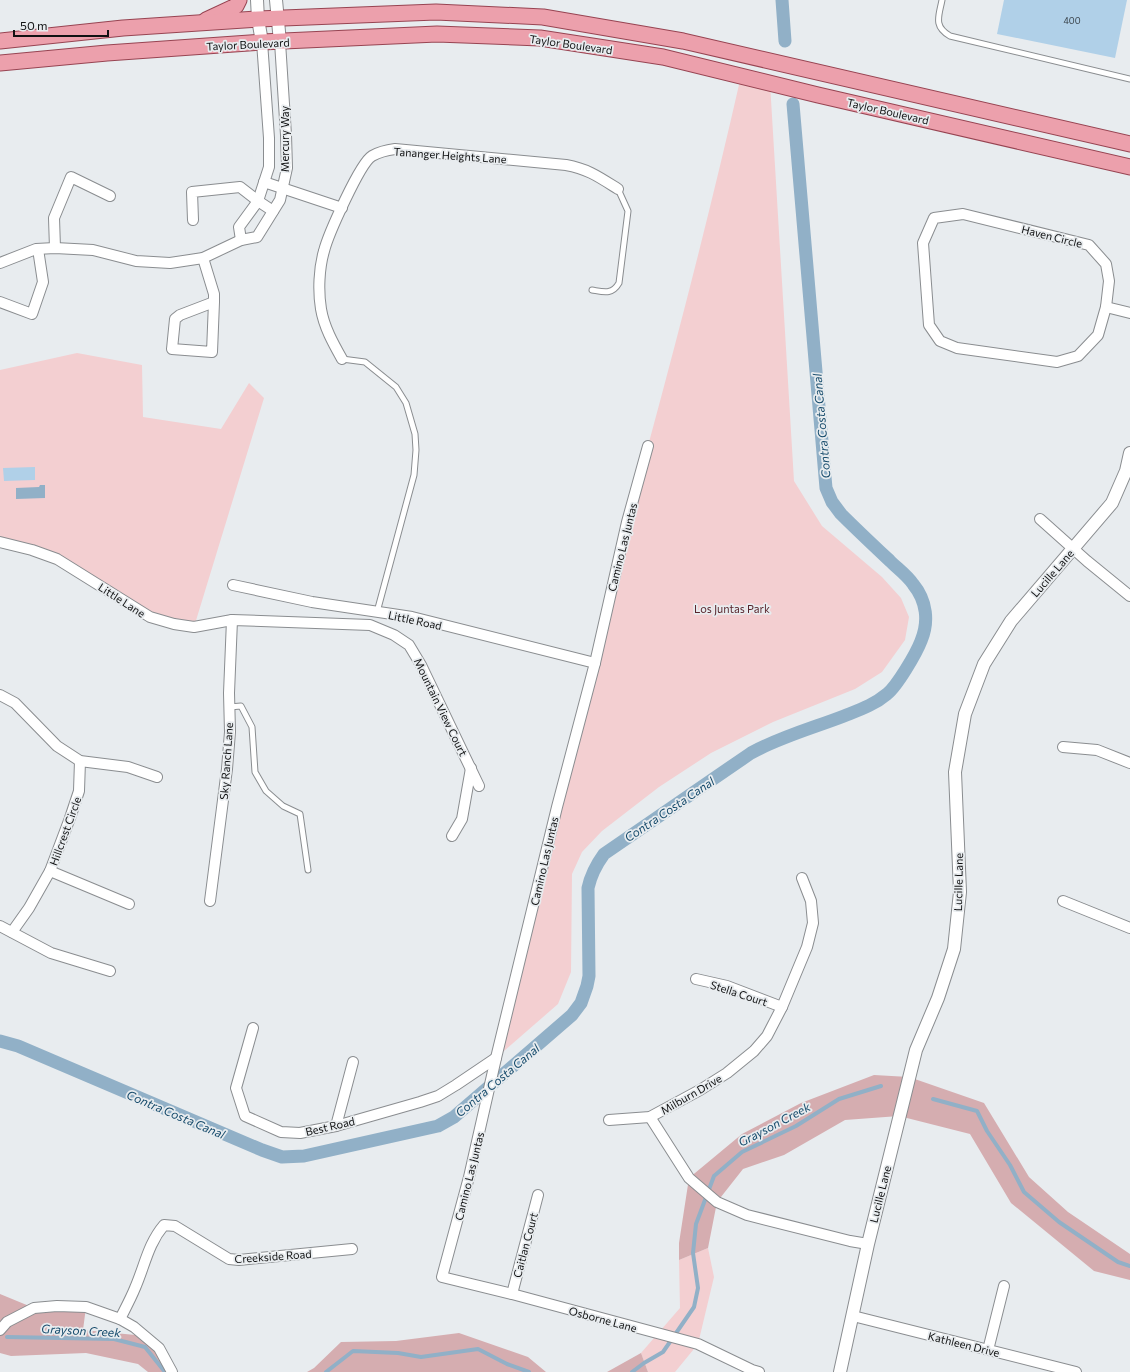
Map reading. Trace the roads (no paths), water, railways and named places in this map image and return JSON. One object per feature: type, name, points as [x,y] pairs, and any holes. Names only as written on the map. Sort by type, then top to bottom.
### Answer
[{"type":"main road","points":[[198,24],[236,6],[239,0]]},
{"type":"main road","name":"Taylor Boulevard","points":[[0,41],[123,28],[278,18],[436,12],[543,17],[683,40],[1130,144]]},
{"type":"main road","name":"Taylor Boulevard","points":[[0,63],[107,53],[262,42],[437,34],[540,38],[663,57],[818,95],[1130,167]]},
{"type":"street","points":[[257,0],[258,19],[262,42]]},
{"type":"street","points":[[276,0],[280,42]]},
{"type":"street","name":"Mercury Way","points":[[241,240],[239,227],[258,201],[269,167],[269,138],[262,42]]},
{"type":"street","name":"Mercury Way","points":[[0,263],[38,249],[56,248],[93,250],[136,261],[170,263],[203,258],[241,240],[257,237],[280,200],[287,168],[280,42]]},
{"type":"street","name":"Tananger Heights Lane","points":[[342,359],[329,336],[321,309],[320,275],[324,251],[342,208],[362,166],[371,156],[382,151],[395,149],[566,165],[578,167],[594,174],[618,189]]},
{"type":"street","points":[[56,248],[54,218],[71,177],[110,196]]},
{"type":"street","points":[[264,182],[342,208]]},
{"type":"street","points":[[193,220],[192,192],[240,187],[273,211]]},
{"type":"street","name":"Haven Circle","points":[[963,214],[1089,245],[1106,264],[1109,281],[1106,307],[1098,335],[1078,356],[1057,362],[957,348],[940,341],[929,325],[923,243],[934,218],[963,214]]},
{"type":"street","points":[[0,302],[32,314],[43,282],[38,249]]},
{"type":"street","points":[[203,258],[214,294],[214,302],[212,352],[172,349],[175,319],[180,315],[214,302]]},
{"type":"street","points":[[1106,307],[1130,313]]},
{"type":"street","name":"Camino Las Juntas","points":[[442,1277],[469,1177],[496,1058],[557,807],[595,663],[627,522],[648,446]]},
{"type":"street","name":"Lucille Lane","points":[[840,1372],[868,1244],[916,1050],[938,998],[954,949],[960,892],[955,772],[965,714],[984,664],[1011,621],[1112,503],[1126,471],[1130,453]]},
{"type":"street","points":[[1040,519],[1087,561],[1130,596]]},
{"type":"street","name":"Little Lane","points":[[0,542],[32,550],[57,559],[150,617],[174,624],[194,627],[232,620],[370,625],[394,635]]},
{"type":"street","name":"Little Road","points":[[233,585],[312,602],[412,617],[595,663]]},
{"type":"street","name":"Sky Ranch Lane","points":[[210,901],[227,769],[230,732],[229,707],[232,620]]},
{"type":"street","name":"Mountain View Court","points":[[394,635],[409,645],[421,665],[471,768],[478,786]]},
{"type":"street","points":[[0,695],[15,703],[57,746],[80,761],[128,767],[157,777]]},
{"type":"street","points":[[1064,747],[1097,750],[1130,763]]},
{"type":"street","name":"Hillcrest Circle","points":[[12,932],[29,908],[50,871],[79,791],[80,761]]},
{"type":"street","points":[[452,836],[462,818],[471,768]]},
{"type":"street","points":[[50,871],[129,904]]},
{"type":"street","name":"Milburn Drive","points":[[802,878],[811,901],[814,923],[807,946],[782,1007],[767,1036],[754,1051],[727,1073],[700,1090],[650,1117],[689,1178],[717,1202],[747,1216],[868,1244]]},
{"type":"street","points":[[1064,901],[1130,928]]},
{"type":"street","points":[[0,926],[51,953],[110,971]]},
{"type":"street","name":"Stella Court","points":[[696,980],[728,986],[782,1007]]},
{"type":"street","name":"Best Road","points":[[253,1028],[236,1088],[245,1116],[281,1132],[300,1133],[336,1126],[438,1096],[496,1058]]},
{"type":"street","points":[[336,1126],[353,1062]]},
{"type":"street","points":[[609,1120],[650,1117]]},
{"type":"street","name":"Caitlan Court","points":[[512,1294],[538,1195]]},
{"type":"street","name":"Creekside Road","points":[[120,1319],[135,1288],[149,1248],[158,1231],[164,1225],[175,1226],[230,1259],[239,1260],[352,1249]]},
{"type":"street","name":"Osborne Lane","points":[[442,1277],[512,1294],[698,1344],[759,1372]]},
{"type":"street","points":[[988,1350],[1004,1286]]},
{"type":"street","points":[[0,1330],[7,1322],[34,1308],[57,1306],[86,1307],[120,1319],[134,1327],[159,1348],[172,1372]]},
{"type":"street","name":"Kathleen Drive","points":[[853,1316],[1076,1372]]},
{"type":"lane","points":[[942,0],[938,20],[943,32],[950,36],[1130,79]]},
{"type":"lane","points":[[592,290],[609,292],[615,289],[619,283],[628,211],[618,189]]},
{"type":"lane","points":[[342,359],[365,362],[396,386],[406,403],[415,434],[416,450],[414,475],[377,612]]},
{"type":"lane","points":[[229,707],[241,706],[252,728],[255,772],[266,791],[283,806],[300,814],[308,870]]},
{"type":"water","points":[[40,485],[45,485],[45,498],[16,499],[16,488],[39,487]]},
{"type":"waterway","name":"Contra Costa Canal","points":[[782,0],[785,41]]},
{"type":"waterway","name":"Contra Costa Canal","points":[[0,1041],[18,1046],[262,1150],[282,1157],[304,1156],[438,1126],[454,1117],[572,1015],[581,1003],[589,976],[588,888],[594,870],[604,854],[751,753],[785,737],[866,707],[882,698],[891,690],[915,654],[924,634],[926,619],[924,604],[911,581],[841,514],[832,502],[826,488],[793,104]]},
{"type":"waterway","name":"Grayson Creek","points":[[632,1372],[663,1352],[694,1307],[698,1288],[693,1253],[696,1224],[714,1176],[742,1152],[796,1126],[839,1099],[881,1086]]},
{"type":"waterway","name":"Grayson Creek","points":[[933,1099],[977,1111],[987,1131],[1010,1165],[1024,1192],[1059,1222],[1118,1262],[1130,1266]]},
{"type":"waterway","name":"Grayson Creek","points":[[7,1337],[114,1339],[145,1347],[165,1372]]},
{"type":"waterway","name":"Grayson Creek","points":[[326,1372],[353,1351],[398,1353],[421,1357],[478,1349],[507,1364],[529,1372]]},
{"type":"park label","name":"Los Juntas Park","points":[[732,608]]}]
